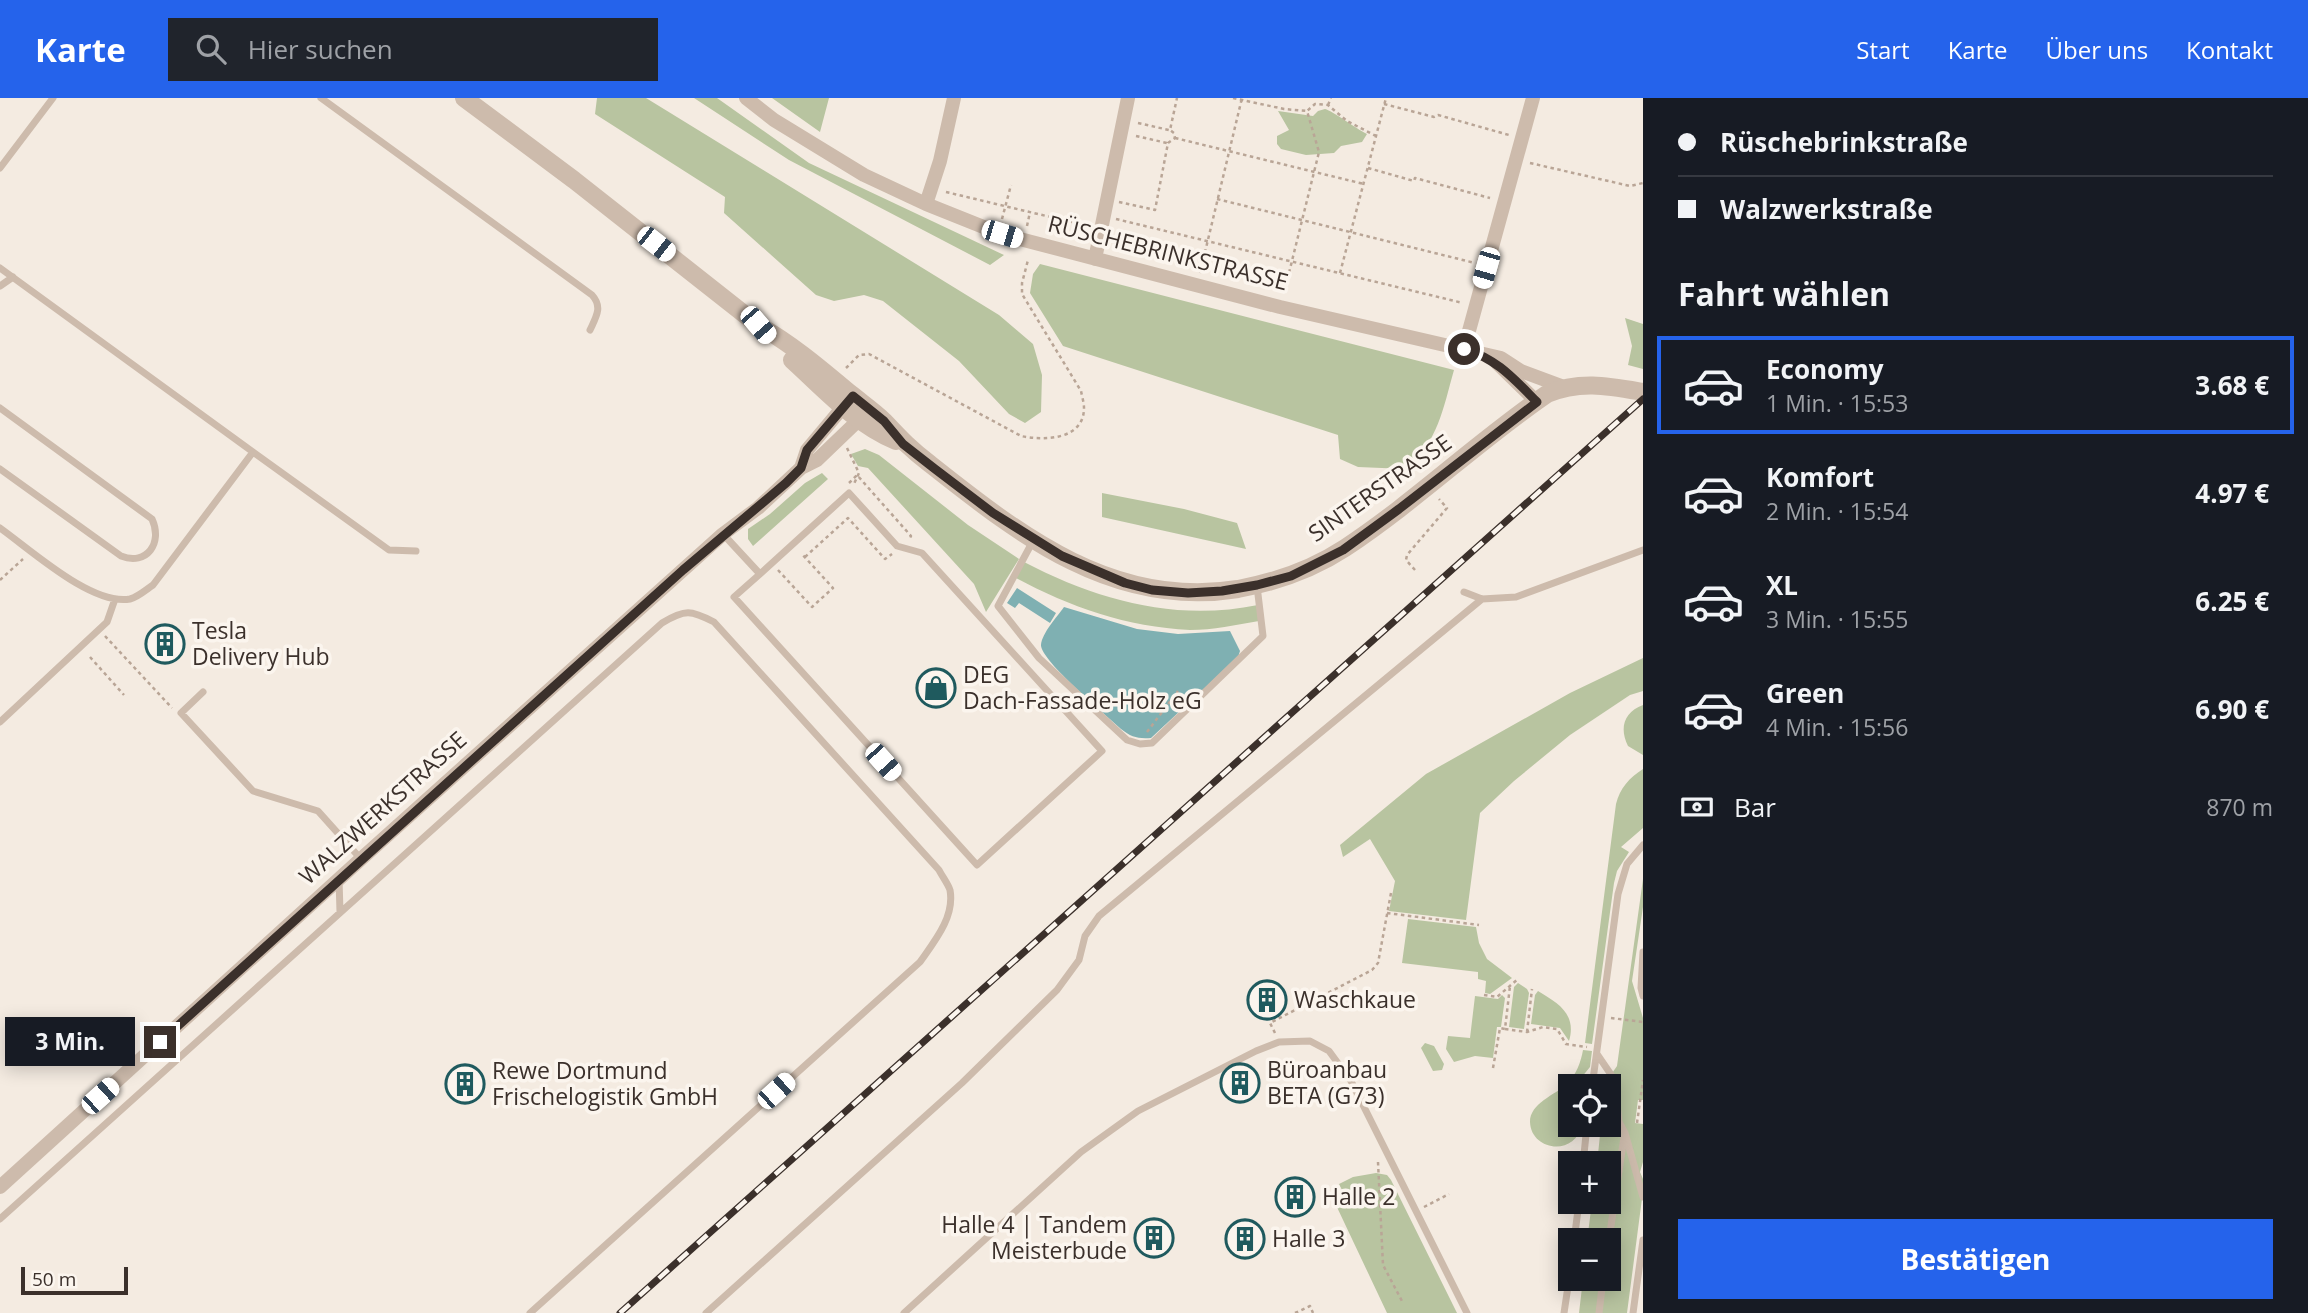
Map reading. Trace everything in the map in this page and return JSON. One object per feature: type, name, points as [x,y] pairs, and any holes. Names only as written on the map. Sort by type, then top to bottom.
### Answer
[{"type":"street","name":"SINTERSTRASSE","points":[[464,98],[574,180],[758,325],[782,338],[848,401],[865,415],[884,421],[903,444],[993,513],[1062,556],[1100,574],[1152,590],[1188,593],[1222,591],[1291,576],[1343,550],[1537,402]]},
{"type":"street","name":"RÜSCHEBRINKSTRASSE","points":[[746,98],[817,148],[863,174],[926,204],[1002,234],[1280,307],[1501,358],[1521,371],[1564,387]]},
{"type":"street","points":[[926,204],[940,161],[954,98]]},
{"type":"street","points":[[1095,259],[1128,98]]},
{"type":"street","points":[[1464,349],[1533,98]]},
{"type":"street","name":"RÜSCHEBRINKSTRASSE","points":[[1484,355],[1499,365],[1537,402],[1564,387],[1591,384],[1643,392]]},
{"type":"street","name":"WALZWERKSTRASSE","points":[[801,468],[807,450],[848,401]]},
{"type":"street","name":"WALZWERKSTRASSE","points":[[0,1187],[723,534],[758,508],[801,468],[817,460],[865,415]]},
{"type":"lane","points":[[0,169],[53,98]]},
{"type":"lane","points":[[321,98],[554,270],[592,295],[599,310],[590,330]]},
{"type":"lane","points":[[0,268],[389,550],[416,551]]},
{"type":"lane","points":[[0,286],[13,277]]},
{"type":"lane","points":[[0,408],[152,519],[156,538],[151,549],[143,557],[131,560],[121,556],[0,469]]},
{"type":"lane","points":[[0,528],[86,590],[116,599],[133,598],[153,584],[253,452]]},
{"type":"lane","points":[[849,493],[900,547],[922,553],[1102,751],[977,865],[734,597],[849,493]]},
{"type":"lane","points":[[723,534],[760,574]]},
{"type":"lane","points":[[1034,539],[998,607],[1039,658],[1127,740],[1140,744],[1152,743],[1263,636],[1257,585]]},
{"type":"lane","points":[[1464,592],[1482,599],[1516,597],[1643,550]]},
{"type":"lane","points":[[0,722],[107,622],[116,599]]},
{"type":"lane","points":[[706,1313],[962,1083],[1057,990],[1079,960],[1085,936],[1098,916],[1482,599]]},
{"type":"lane","points":[[0,1219],[663,622],[681,612],[697,613],[715,622],[939,870],[950,889],[950,911],[939,935],[919,962],[530,1313]]},
{"type":"lane","points":[[203,692],[181,713],[253,791],[318,811],[361,859]]},
{"type":"lane","points":[[1593,1074],[1618,894],[1627,864],[1643,845]]},
{"type":"lane","points":[[339,878],[340,912]]},
{"type":"lane","points":[[1643,952],[1643,996]]},
{"type":"lane","points":[[904,1313],[1082,1152],[1129,1118],[1256,1051],[1279,1042],[1310,1041],[1329,1051],[1350,1081],[1467,1313]]},
{"type":"lane","points":[[1596,1051],[1614,1079],[1619,1122],[1625,1133],[1643,1197]]},
{"type":"lane","points":[[1611,1228],[1625,1133]]},
{"type":"lane","points":[[1633,1313],[1643,1240]]},
{"type":"lane","points":[[1564,1313],[1567,1291]]},
{"type":"lane","points":[[1599,1313],[1602,1291]]},
{"type":"path","points":[[1170,130],[1177,98]]},
{"type":"path","points":[[1233,98],[1307,111],[1315,104],[1328,105],[1347,121],[1376,136]]},
{"type":"path","points":[[1328,105],[1331,98]]},
{"type":"path","points":[[1340,273],[1386,98]]},
{"type":"path","points":[[1200,276],[1242,99]]},
{"type":"path","points":[[1384,104],[1434,117],[1438,115],[1510,135]]},
{"type":"path","points":[[1283,296],[1319,152],[1307,111]]},
{"type":"path","points":[[1132,121],[1170,130],[1175,138]]},
{"type":"path","points":[[1129,134],[1168,143]]},
{"type":"path","points":[[1175,138],[1364,184]]},
{"type":"path","points":[[1116,202],[1155,211],[1168,143],[1175,138]]},
{"type":"path","points":[[1516,159],[1630,186],[1643,183]]},
{"type":"path","points":[[1368,168],[1492,199]]},
{"type":"path","points":[[1002,219],[1011,185]]},
{"type":"path","points":[[946,192],[1095,227]]},
{"type":"path","points":[[1217,199],[1475,263]]},
{"type":"path","points":[[1027,226],[1030,212]]},
{"type":"path","points":[[1112,218],[1464,303]]},
{"type":"path","points":[[1055,233],[1059,219]]},
{"type":"path","points":[[846,368],[859,355],[869,354],[1021,436],[1055,438],[1069,433],[1080,423],[1084,408],[1081,391],[1022,294],[1028,260]]},
{"type":"path","points":[[847,448],[859,473]]},
{"type":"path","points":[[805,557],[848,518],[885,559],[912,536],[857,475],[848,483]]},
{"type":"path","points":[[1415,570],[1406,560],[1407,555],[1447,508],[1439,499]]},
{"type":"path","points":[[772,563],[812,607],[833,588],[793,544]]},
{"type":"path","points":[[0,580],[23,559]]},
{"type":"path","points":[[99,630],[172,707],[181,713]]},
{"type":"path","points":[[90,657],[124,695]]},
{"type":"path","points":[[1140,744],[1151,725],[1178,691]]},
{"type":"path","points":[[1279,1042],[1270,1023],[1372,971],[1378,963],[1391,893]]},
{"type":"path","points":[[1387,913],[1479,925]]},
{"type":"path","points":[[1484,995],[1497,997],[1518,979]]},
{"type":"path","points":[[1505,1029],[1510,986]]},
{"type":"path","points":[[1527,1032],[1532,989]]},
{"type":"path","points":[[1601,1016],[1643,1022]]},
{"type":"path","points":[[1493,1068],[1500,1028],[1527,1032],[1543,1027],[1557,1029],[1566,1044],[1596,1051]]},
{"type":"path","points":[[1637,1124],[1643,1080]]},
{"type":"path","points":[[1378,1160],[1382,1265],[1403,1303]]},
{"type":"path","points":[[1424,1206],[1449,1194]]},
{"type":"path","points":[[1295,1313],[1310,1306],[1313,1313]]},
{"type":"green space","points":[[597,98],[646,98],[999,315],[1033,344],[1042,375],[1041,412],[1025,423],[1009,414],[959,361],[883,301],[864,295],[834,301],[816,295],[724,213],[725,197],[595,114]]},
{"type":"green space","points":[[694,98],[717,98],[809,163],[1004,255],[990,265],[789,160]]},
{"type":"green space","points":[[772,98],[829,98],[820,132]]},
{"type":"green space","points":[[1325,109],[1367,134],[1362,142],[1341,146],[1334,153],[1306,155],[1281,149],[1277,144],[1277,136],[1289,130],[1278,111],[1313,116]]},
{"type":"green space","points":[[1040,264],[1454,370],[1438,424],[1425,448],[1406,469],[1358,467],[1340,459],[1338,435],[1063,346],[1030,293],[1033,274]]},
{"type":"green space","points":[[1625,318],[1643,324],[1643,369],[1628,365],[1632,346]]},
{"type":"green space","points":[[865,449],[879,455],[968,525],[1019,559],[986,612],[974,584],[868,468],[858,466],[851,454]]},
{"type":"green space","points":[[822,473],[828,479],[753,546],[748,539],[748,529],[770,514],[805,483]]},
{"type":"green space","points":[[1102,493],[1184,509],[1237,523],[1246,549],[1102,517]]},
{"type":"green space","points":[[1024,562],[1080,587],[1137,604],[1197,611],[1258,605],[1259,621],[1190,630],[1121,620],[1057,598],[1016,578]]},
{"type":"green space","points":[[1643,658],[1643,691],[1630,695],[1570,735],[1480,813],[1466,920],[1389,911],[1395,881],[1370,839],[1343,857],[1340,845],[1426,774],[1570,693]]},
{"type":"green space","points":[[1643,705],[1643,755],[1628,746],[1624,727],[1631,712]]},
{"type":"green space","points":[[1643,769],[1643,828],[1621,847],[1629,852],[1617,871],[1614,883],[1592,1044],[1585,1043],[1616,804],[1626,784]]},
{"type":"green space","points":[[1643,879],[1643,907],[1632,981],[1643,1018],[1643,1100],[1638,1100],[1635,1123],[1643,1124],[1643,1162],[1640,1172],[1643,1191],[1627,1313],[1579,1313],[1582,1291],[1621,1291],[1621,1228],[1589,1228],[1590,1214],[1621,1214],[1621,1151],[1598,1151],[1600,1137],[1621,1137],[1621,1074],[1612,1074],[1617,1066]]},
{"type":"green space","points":[[1408,919],[1476,927],[1479,943],[1487,959],[1512,978],[1490,994],[1485,993],[1486,981],[1478,979],[1478,972],[1402,963]]},
{"type":"green space","points":[[1518,983],[1529,993],[1524,1029],[1509,1027],[1514,987]]},
{"type":"green space","points":[[1538,991],[1559,1005],[1568,1016],[1571,1032],[1569,1041],[1560,1028],[1531,1024],[1535,995]]},
{"type":"green space","points":[[1502,995],[1505,998],[1501,1027],[1497,1027],[1493,1058],[1475,1056],[1454,1062],[1446,1049],[1448,1036],[1470,1038],[1475,996],[1498,999]]},
{"type":"green space","points":[[1425,1043],[1434,1046],[1444,1064],[1442,1070],[1433,1071],[1421,1048]]},
{"type":"green space","points":[[1583,1050],[1592,1051],[1590,1067],[1584,1074],[1574,1074],[1578,1068]]},
{"type":"green space","points":[[1558,1091],[1558,1137],[1576,1137],[1571,1142],[1563,1146],[1545,1144],[1532,1132],[1531,1115],[1544,1100]]},
{"type":"green space","points":[[1376,1173],[1387,1175],[1391,1180],[1457,1313],[1387,1313],[1335,1203],[1346,1198],[1339,1184],[1353,1177]]},
{"type":"water","points":[[1017,588],[1056,613],[1050,623],[1019,603],[1015,608],[1007,603]]},
{"type":"water","points":[[1064,607],[1137,629],[1178,634],[1230,631],[1240,651],[1238,657],[1151,738],[1135,737],[1121,729],[1089,701],[1062,675],[1044,652],[1041,645],[1044,635]]},
{"type":"railway","points":[[620,1313],[1643,399]]},
{"type":"place","name":"Tesla Delivery Hub","points":[[165,644]]},
{"type":"place","name":"DEG Dach-Fassade-Holz eG","points":[[936,688]]},
{"type":"place","name":"Waschkaue","points":[[1267,1000]]},
{"type":"place","name":"Büroanbau BETA (G73)","points":[[1240,1083]]},
{"type":"place","name":"Rewe Dortmund Frischelogistik GmbH","points":[[465,1084]]},
{"type":"place","name":"Halle 2","points":[[1295,1197]]},
{"type":"place","name":"Halle 4 | Tandem Meisterbude","points":[[1154,1238]]},
{"type":"place","name":"Halle 3","points":[[1245,1239]]},
{"type":"route","points":[[160,1042],[723,534],[786,483],[801,468],[807,450],[853,396],[884,421],[903,444],[935,469],[993,513],[1062,556],[1100,574],[1152,590],[1188,593],[1222,591],[1291,576],[1343,550],[1537,402],[1499,365],[1484,355],[1464,349]]}]
